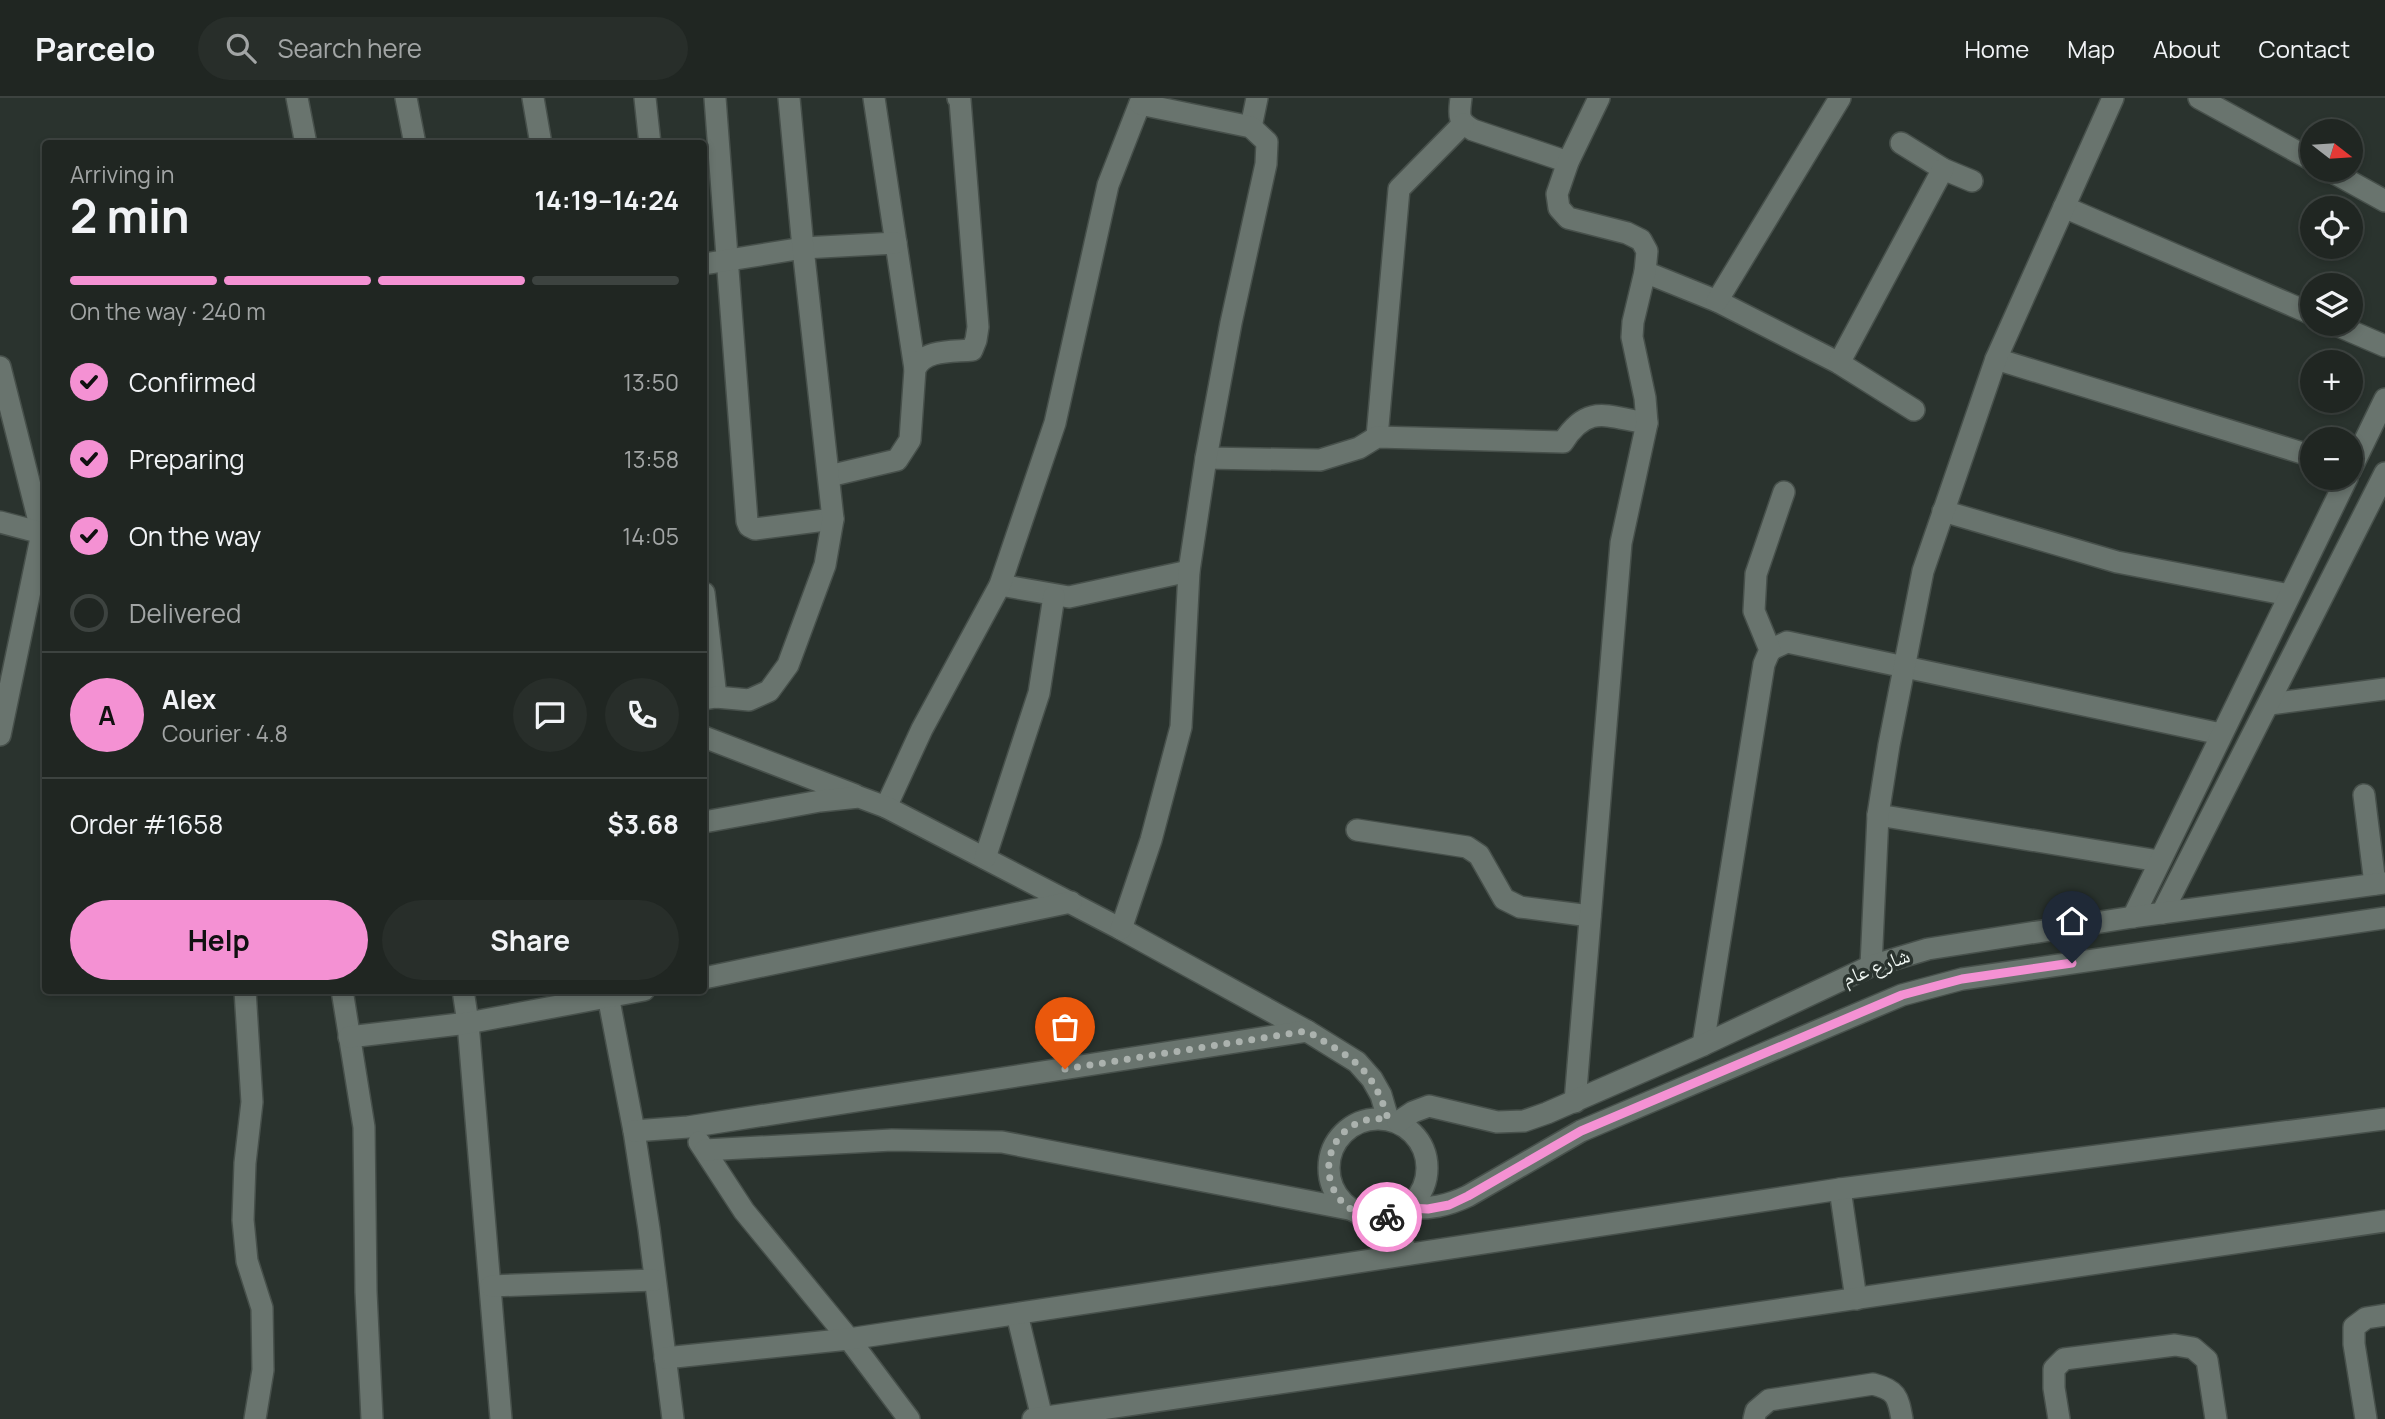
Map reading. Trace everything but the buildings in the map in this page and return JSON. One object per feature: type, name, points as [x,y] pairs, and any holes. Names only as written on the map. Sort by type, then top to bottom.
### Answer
[{"type":"street","points":[[297,98],[305,140]]},
{"type":"street","points":[[406,98],[414,140]]},
{"type":"street","points":[[533,98],[540,140]]},
{"type":"street","points":[[645,98],[650,140]]},
{"type":"street","points":[[715,98],[747,521],[749,526],[755,529],[833,519]]},
{"type":"street","points":[[707,646],[710,698],[749,700],[768,691],[788,665],[825,565],[833,519],[789,98]]},
{"type":"street","points":[[829,476],[897,460],[910,440],[915,369],[874,98]]},
{"type":"street","points":[[915,369],[919,360],[930,354],[972,349],[976,341],[978,327],[958,98]]},
{"type":"street","points":[[1251,127],[1257,98]]},
{"type":"street","points":[[1461,98],[1459,115],[1463,124],[1473,130],[1568,162]]},
{"type":"street","points":[[1575,1102],[1621,543],[1647,423],[1645,398],[1632,337],[1647,251],[1641,240],[1627,233],[1569,218],[1559,208],[1557,194],[1568,162],[1599,98]]},
{"type":"street","points":[[1717,301],[1840,98]]},
{"type":"street","points":[[1871,966],[1878,815],[1923,571],[1996,359],[2113,98]]},
{"type":"street","points":[[2199,98],[2300,153]]},
{"type":"street","points":[[886,807],[922,729],[1000,585],[1055,423],[1108,184],[1141,101],[1251,127],[1266,142],[1266,164],[1231,323],[1206,458],[1189,571],[1181,727],[1151,840],[1121,929]]},
{"type":"street","points":[[1377,437],[1399,189],[1463,124]]},
{"type":"street","points":[[1901,143],[1943,169],[1972,181]]},
{"type":"street","points":[[1839,363],[1943,169]]},
{"type":"street","points":[[2351,182],[2385,201]]},
{"type":"street","points":[[2064,207],[2300,309]]},
{"type":"street","points":[[707,263],[803,248],[896,243]]},
{"type":"street","points":[[1645,272],[1717,301],[1839,363],[1914,410]]},
{"type":"street","points":[[2362,336],[2385,346]]},
{"type":"street","points":[[1996,359],[2300,452]]},
{"type":"street","points":[[0,367],[42,533],[0,735]]},
{"type":"street","points":[[2363,444],[2385,399]]},
{"type":"street","points":[[1206,458],[1320,460],[1359,448],[1377,437],[1563,442],[1581,419],[1592,415],[1647,423]]},
{"type":"street","points":[[2162,913],[2385,473]]},
{"type":"street","points":[[2133,917],[2341,490]]},
{"type":"street","points":[[1770,650],[1754,611],[1756,574],[1784,492]]},
{"type":"street","points":[[1943,511],[2117,562],[2289,595]]},
{"type":"street","points":[[0,522],[42,533]]},
{"type":"street","points":[[1000,585],[1069,597],[1189,571]]},
{"type":"street","points":[[985,858],[1039,693],[1054,596]]},
{"type":"street","points":[[1703,1045],[1764,664],[1770,650],[1787,642],[2221,734]]},
{"type":"street","points":[[2270,704],[2385,689]]},
{"type":"street","points":[[707,738],[886,807],[1121,929],[1307,1031],[1357,1062],[1365,1070],[1393,1121]]},
{"type":"street","points":[[2364,796],[2380,883]]},
{"type":"street","points":[[707,821],[859,797]]},
{"type":"street","points":[[1878,815],[2159,861]]},
{"type":"street","points":[[1357,830],[1467,847],[1479,855],[1504,899],[1520,907],[1590,916]]},
{"type":"street","name":"شارع عام","points":[[1393,1121],[1429,1107],[1497,1122],[1524,1121],[1575,1102],[1703,1045],[1871,966],[1928,949],[2380,883]]},
{"type":"street","points":[[707,977],[1070,902]]},
{"type":"street","name":"شارع عام","points":[[1398,1213],[1459,1201],[1581,1131],[1902,995],[1962,979],[2385,918]]},
{"type":"street","points":[[2015,937],[2020,971]]},
{"type":"street","points":[[245,994],[252,1102],[245,1163],[243,1220],[247,1261],[262,1308],[262,1370],[255,1419]]},
{"type":"street","points":[[343,994],[364,1127],[366,1292],[372,1419]]},
{"type":"street","points":[[464,994],[501,1419]]},
{"type":"street","points":[[349,1037],[468,1023],[608,994],[634,1131],[673,1419]]},
{"type":"street","points":[[634,1131],[688,1127],[1307,1031]]},
{"type":"street","points":[[705,1150],[892,1140],[1002,1142],[1349,1209],[1368,1217],[1398,1213],[1421,1193],[1427,1173],[1425,1152],[1415,1134],[1393,1121],[1368,1119],[1351,1126],[1337,1140],[1329,1157],[1328,1177],[1335,1195],[1349,1209]]},
{"type":"street","points":[[665,1359],[849,1339],[1840,1189],[2385,1119]]},
{"type":"street","points":[[688,1127],[744,1211],[849,1339],[909,1419]]},
{"type":"street","points":[[1840,1189],[1856,1299]]},
{"type":"street","points":[[1398,1213],[1409,1254]]},
{"type":"street","points":[[1017,1314],[1038,1418],[2385,1221]]},
{"type":"street","points":[[491,1286],[654,1280]]},
{"type":"street","points":[[2366,1419],[2354,1344],[2354,1327],[2366,1318],[2385,1315]]},
{"type":"street","points":[[2059,1419],[2054,1369],[2064,1359],[2175,1345],[2193,1348],[2207,1360],[2216,1419]]},
{"type":"street","points":[[1754,1419],[1756,1411],[1769,1400],[1873,1384],[1889,1388],[1898,1399],[1902,1419]]},
{"type":"way so far","points":[[1065,1069],[1307,1031],[1357,1062],[1372,1079],[1381,1095],[1388,1119],[1368,1119],[1351,1126],[1337,1140],[1329,1157],[1328,1177],[1335,1195],[1349,1209],[1368,1217],[1387,1217]]},
{"type":"route","points":[[1387,1217],[1407,1208],[1428,1209],[1449,1205],[1581,1131],[1902,995],[1962,979],[2072,963]]}]
